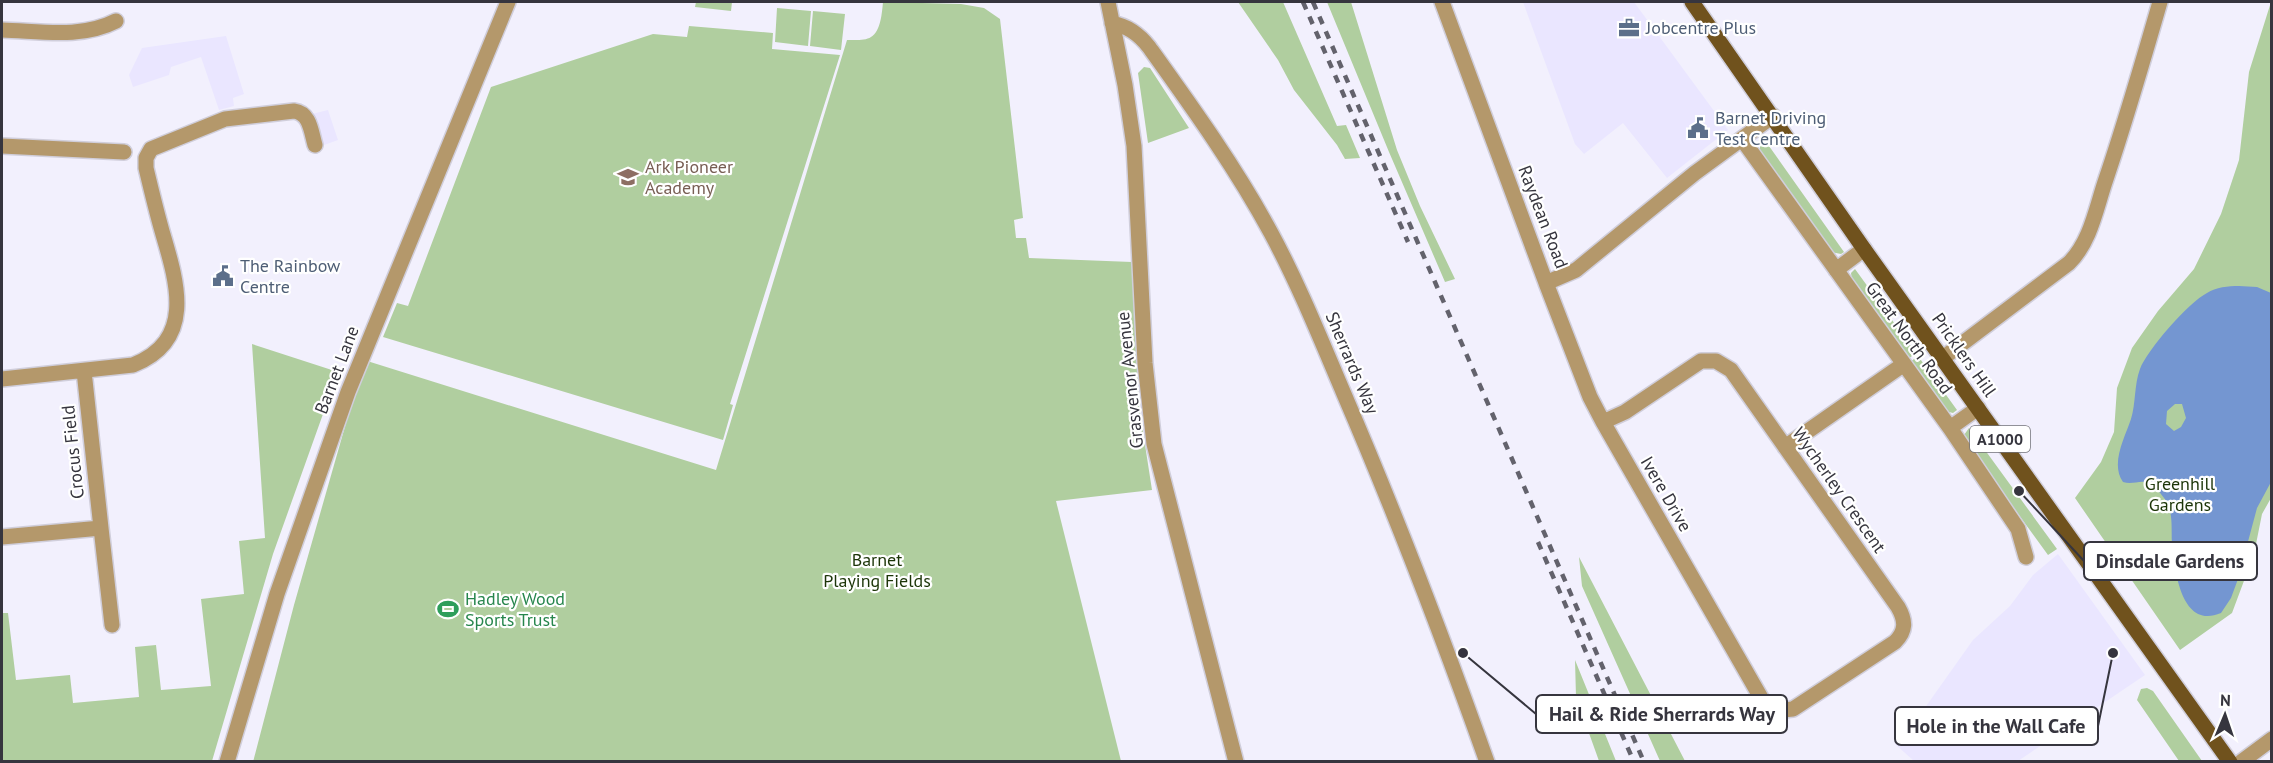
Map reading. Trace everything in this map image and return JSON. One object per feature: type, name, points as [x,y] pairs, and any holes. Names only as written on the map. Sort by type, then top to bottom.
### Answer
[{"type":"main road","name":"A1000","points":[[1692,2],[1773,116]]},
{"type":"main road","name":"Pricklers Hill","points":[[1773,116],[1864,249],[2229,762]]},
{"type":"street","name":"Barnet Lane","points":[[227,762],[277,594],[348,392],[508,2]]},
{"type":"street","name":"Grasvenor Avenue","points":[[1108,2],[1134,146],[1145,363],[1154,444],[1236,762]]},
{"type":"street","name":"Raydean Road","points":[[1442,2],[1546,283],[1576,270],[1695,173],[1773,116]]},
{"type":"street","points":[[1943,358],[2069,263],[2080,251],[2088,235],[2120,139],[2160,2]]},
{"type":"street","points":[[2,30],[76,32],[102,28],[116,21]]},
{"type":"street","name":"Sherrards Way","points":[[1112,23],[1131,29],[1149,47],[1204,124],[1271,232],[1300,292],[1422,583],[1487,762]]},
{"type":"street","points":[[2,379],[133,365],[144,360],[165,344],[176,320],[177,291],[146,168],[148,153],[161,143],[225,119],[294,111],[301,112],[306,117],[315,145]]},
{"type":"street","name":"Great North Road","points":[[1742,139],[1950,428],[2018,529],[2026,557]]},
{"type":"street","points":[[2,146],[124,152]]},
{"type":"street","points":[[1836,270],[1864,249]]},
{"type":"street","name":"Ivere Drive","points":[[1546,283],[1590,397],[1603,422],[1759,698],[1774,711]]},
{"type":"street","name":"Wycherley Crescent","points":[[1603,422],[1625,412],[1696,363],[1710,360],[1720,363],[1731,370],[1898,608],[1904,620],[1904,627],[1895,642],[1793,709],[1774,711]]},
{"type":"street","points":[[1785,447],[1904,364]]},
{"type":"street","name":"Crocus Field","points":[[84,371],[112,626]]},
{"type":"street","points":[[1950,428],[1978,408]]},
{"type":"street","points":[[2,537],[101,528]]},
{"type":"street","points":[[2241,762],[2271,739]]},
{"type":"shaded area","points":[[1523,2],[1634,2],[1728,130],[1667,178],[1623,123],[1584,154],[1575,144]]},
{"type":"shaded area","points":[[226,36],[244,94],[233,98],[234,106],[219,110],[201,57],[171,67],[169,75],[133,87],[129,75],[142,48]]},
{"type":"shaded area","points":[[328,110],[338,140],[313,149],[312,114]]},
{"type":"shaded area","points":[[2058,554],[2145,675],[2018,761],[1914,761],[1895,744],[1907,733],[1973,640],[2010,606],[2033,575]]},
{"type":"green space","points":[[696,2],[732,2],[731,11],[695,7]]},
{"type":"green space","name":"Barnet Playing Fields","points":[[883,2],[961,4],[984,8],[1000,19],[1023,218],[1014,220],[1016,238],[1026,238],[1029,258],[1132,262],[1139,406],[1152,490],[1056,501],[1121,761],[253,762],[294,605],[364,360],[716,470],[847,40],[866,39],[874,34],[880,21]]},
{"type":"green space","points":[[1238,2],[1283,2],[1337,126],[1346,125],[1360,158],[1345,159],[1337,145],[1294,90],[1278,60]]},
{"type":"green space","points":[[1327,2],[1351,2],[1397,150],[1420,206],[1455,279],[1445,282]]},
{"type":"green space","name":"Greenhill Gardens","points":[[2271,2],[2271,498],[2262,514],[2254,554],[2232,613],[2180,650],[2075,498],[2101,462],[2114,432],[2117,388],[2132,348],[2158,311],[2194,269],[2221,214],[2239,160],[2249,72]]},
{"type":"green space","points":[[777,8],[811,11],[808,46],[775,42]]},
{"type":"green space","points":[[813,11],[845,14],[841,50],[810,46]]},
{"type":"green space","name":"Ark Pioneer Academy","points":[[689,26],[773,33],[772,49],[840,55],[730,404],[733,405],[723,440],[383,337],[397,303],[408,306],[491,87],[653,34],[687,37]]},
{"type":"green space","points":[[1144,67],[1150,68],[1189,128],[1148,143],[1138,73]]},
{"type":"green space","points":[[1764,139],[1844,252],[1841,254],[1831,252],[1760,152],[1760,144]]},
{"type":"green space","points":[[1855,269],[1916,353],[1908,359],[1852,280],[1851,273]]},
{"type":"green space","points":[[252,344],[338,372],[273,554],[212,761],[2,761],[2,613],[8,613],[16,680],[70,675],[73,703],[139,697],[135,647],[156,645],[161,690],[211,686],[201,599],[244,594],[239,541],[265,538]]},
{"type":"green space","points":[[1918,356],[1957,410],[1953,413],[1945,411],[1910,362]]},
{"type":"green space","points":[[1969,428],[2057,549],[2048,555],[1965,441],[1964,435]]},
{"type":"green space","points":[[1579,557],[1685,761],[1660,761],[1582,586]]},
{"type":"green space","points":[[1575,660],[1616,761],[1599,761],[1576,697]]},
{"type":"green space","points":[[2147,688],[2153,691],[2202,761],[2179,761],[2137,700],[2141,689]]},
{"type":"water","points":[[2235,286],[2257,287],[2271,293],[2271,482],[2257,508],[2231,598],[2221,613],[2208,616],[2197,613],[2189,606],[2178,582],[2172,544],[2171,517],[2166,502],[2158,490],[2149,483],[2123,482],[2119,475],[2118,459],[2133,413],[2138,375],[2151,350],[2199,298],[2214,289]],"holes":[[[2175,404],[2182,404],[2186,418],[2181,427],[2174,431],[2166,424],[2167,411]]]},
{"type":"railway","points":[[1303,2],[1408,242]]},
{"type":"railway","points":[[1313,2],[1644,762]]},
{"type":"railway","points":[[1538,542],[1634,762]]},
{"type":"place","name":"Jobcentre Plus","points":[[1629,28]]},
{"type":"place","name":"Barnet Driving Test Centre","points":[[1698,128]]},
{"type":"place","name":"Ark Pioneer Academy","points":[[628,177]]},
{"type":"place","name":"The Rainbow Centre","points":[[223,276]]},
{"type":"place","name":"Dinsdale Gardens","points":[[2019,491]]},
{"type":"place","name":"Hadley Wood Sports Trust","points":[[448,609]]},
{"type":"place","name":"Hail & Ride Sherrards Way","points":[[1463,653]]},
{"type":"place","name":"Hole in the Wall Cafe","points":[[2113,653]]}]
